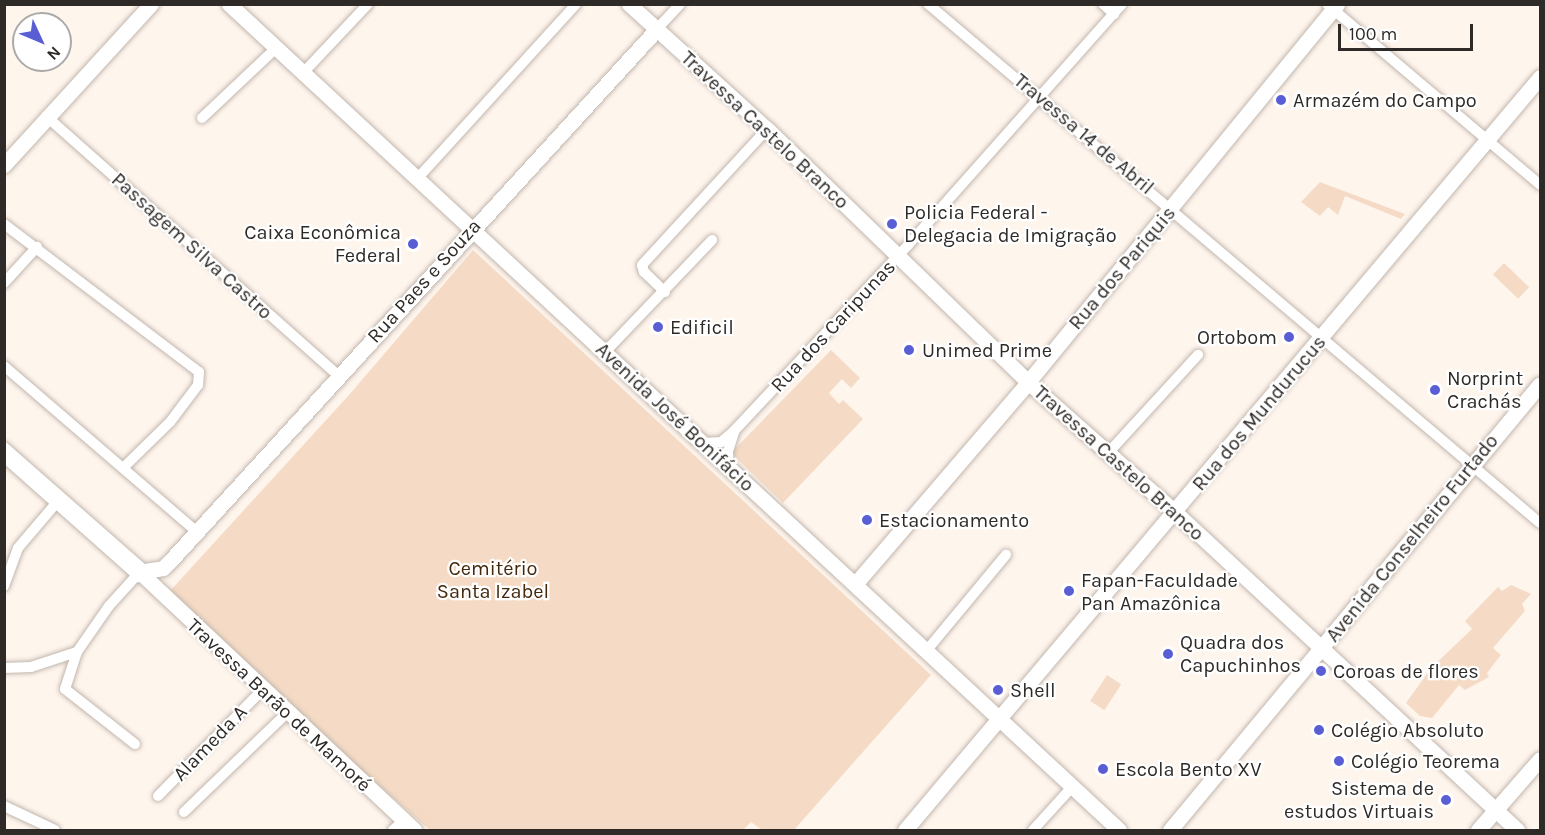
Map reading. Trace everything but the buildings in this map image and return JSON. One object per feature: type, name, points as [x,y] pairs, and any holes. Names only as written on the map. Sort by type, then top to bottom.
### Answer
[{"type":"main road","points":[[5,164],[46,116],[151,4]]},
{"type":"main road","name":"Avenida José Bonifácio","points":[[229,4],[856,583],[1119,831]]},
{"type":"main road","name":"Travessa Castelo Branco","points":[[629,4],[767,129],[1028,381],[1175,512],[1517,831]]},
{"type":"main road","name":"Rua dos Pariquis","points":[[856,583],[1172,208],[1332,6]]},
{"type":"main road","name":"Rua Paes e Souza","points":[[143,575],[163,568],[171,560],[195,530],[656,30]]},
{"type":"main road","name":"Rua dos Mundurucus","points":[[905,831],[1323,338],[1540,77]]},
{"type":"main road","name":"Avenida Conselheiro Furtado","points":[[1170,831],[1540,384]]},
{"type":"main road","name":"Rua Paes e Souza","points":[[165,595],[164,577],[171,560]]},
{"type":"main road","name":"Travessa Barão de Mamoré","points":[[143,575],[403,827]]},
{"type":"main road","points":[[1478,831],[1540,759]]},
{"type":"street","points":[[304,72],[368,4]]},
{"type":"street","points":[[417,178],[576,4]]},
{"type":"street","name":"Rua Paes e Souza","points":[[656,30],[680,4]]},
{"type":"street","name":"Travessa 14 de Abril","points":[[928,4],[1172,208],[1540,523]]},
{"type":"street","points":[[1103,4],[1114,14]]},
{"type":"street","name":"Rua dos Caripunas","points":[[703,443],[720,442],[734,431],[1041,98],[1122,4]]},
{"type":"street","points":[[1332,6],[1540,184]]},
{"type":"street","points":[[202,118],[277,47]]},
{"type":"street","name":"Passagem Silva Castro","points":[[46,116],[339,376]]},
{"type":"street","points":[[665,292],[642,269],[644,262],[767,129]]},
{"type":"street","points":[[4,224],[195,368],[200,380],[170,422],[124,467]]},
{"type":"street","points":[[605,352],[665,292],[712,240]]},
{"type":"street","points":[[4,283],[37,247]]},
{"type":"street","points":[[1109,452],[1198,355]]},
{"type":"street","points":[[4,366],[195,530]]},
{"type":"street","points":[[729,466],[728,452],[734,431]]},
{"type":"street","name":"Travessa Barão de Mamoré","points":[[4,447],[58,502]]},
{"type":"street","name":"Travessa Barão de Mamoré","points":[[4,457],[143,575]]},
{"type":"street","points":[[4,586],[18,548],[58,502]]},
{"type":"street","points":[[927,650],[1006,555]]},
{"type":"street","points":[[135,744],[65,689],[77,652],[109,606],[143,575]]},
{"type":"street","points":[[4,668],[31,667],[77,652]]},
{"type":"street","name":"Alameda A","points":[[158,796],[262,690]]},
{"type":"street","name":"Alameda A","points":[[184,812],[287,713]]},
{"type":"street","points":[[1033,831],[1072,787]]},
{"type":"street","points":[[4,807],[55,831]]},
{"type":"green space","points":[[1320,182],[1405,214],[1401,219],[1345,196],[1338,215],[1328,207],[1320,216],[1301,202]]},
{"type":"green space","name":"Cemitério Santa Izabel","points":[[473,250],[931,675],[794,830],[762,830],[751,822],[743,830],[430,830],[266,687],[169,592],[349,395]]},
{"type":"green space","points":[[1504,263],[1529,287],[1518,299],[1493,275]]},
{"type":"green space","points":[[831,350],[860,378],[851,388],[842,379],[829,393],[839,404],[843,400],[863,419],[783,503],[731,453]]},
{"type":"green space","points":[[1511,585],[1531,594],[1522,604],[1525,611],[1493,648],[1501,655],[1487,673],[1489,677],[1465,690],[1459,685],[1432,718],[1420,716],[1406,703],[1431,668],[1472,629],[1465,621],[1498,587],[1502,591]]},
{"type":"green space","points":[[1107,675],[1121,684],[1104,710],[1090,701]]},
{"type":"place","name":"Armazém do Campo","points":[[1281,100]]},
{"type":"place","name":"Policia Federal - Delegacia de Imigração","points":[[892,224]]},
{"type":"place","name":"Caixa Econômica Federal","points":[[413,244]]},
{"type":"place","name":"Edificil","points":[[658,327]]},
{"type":"place","name":"Ortobom","points":[[1289,337]]},
{"type":"place","name":"Unimed Prime","points":[[909,350]]},
{"type":"place","name":"Norprint Crachás","points":[[1435,390]]},
{"type":"place","name":"Estacionamento","points":[[867,520]]},
{"type":"place","name":"Fapan-Faculdade Pan Amazônica","points":[[1069,591]]},
{"type":"place","name":"Quadra dos Capuchinhos","points":[[1168,654]]},
{"type":"place","name":"Coroas de flores","points":[[1321,671]]},
{"type":"place","name":"Shell","points":[[998,690]]},
{"type":"place","name":"Colégio Absoluto","points":[[1319,730]]},
{"type":"place","name":"Colégio Teorema","points":[[1339,761]]},
{"type":"place","name":"Escola Bento XV","points":[[1103,769]]},
{"type":"place","name":"Sistema de estudos Virtuais","points":[[1446,800]]}]
